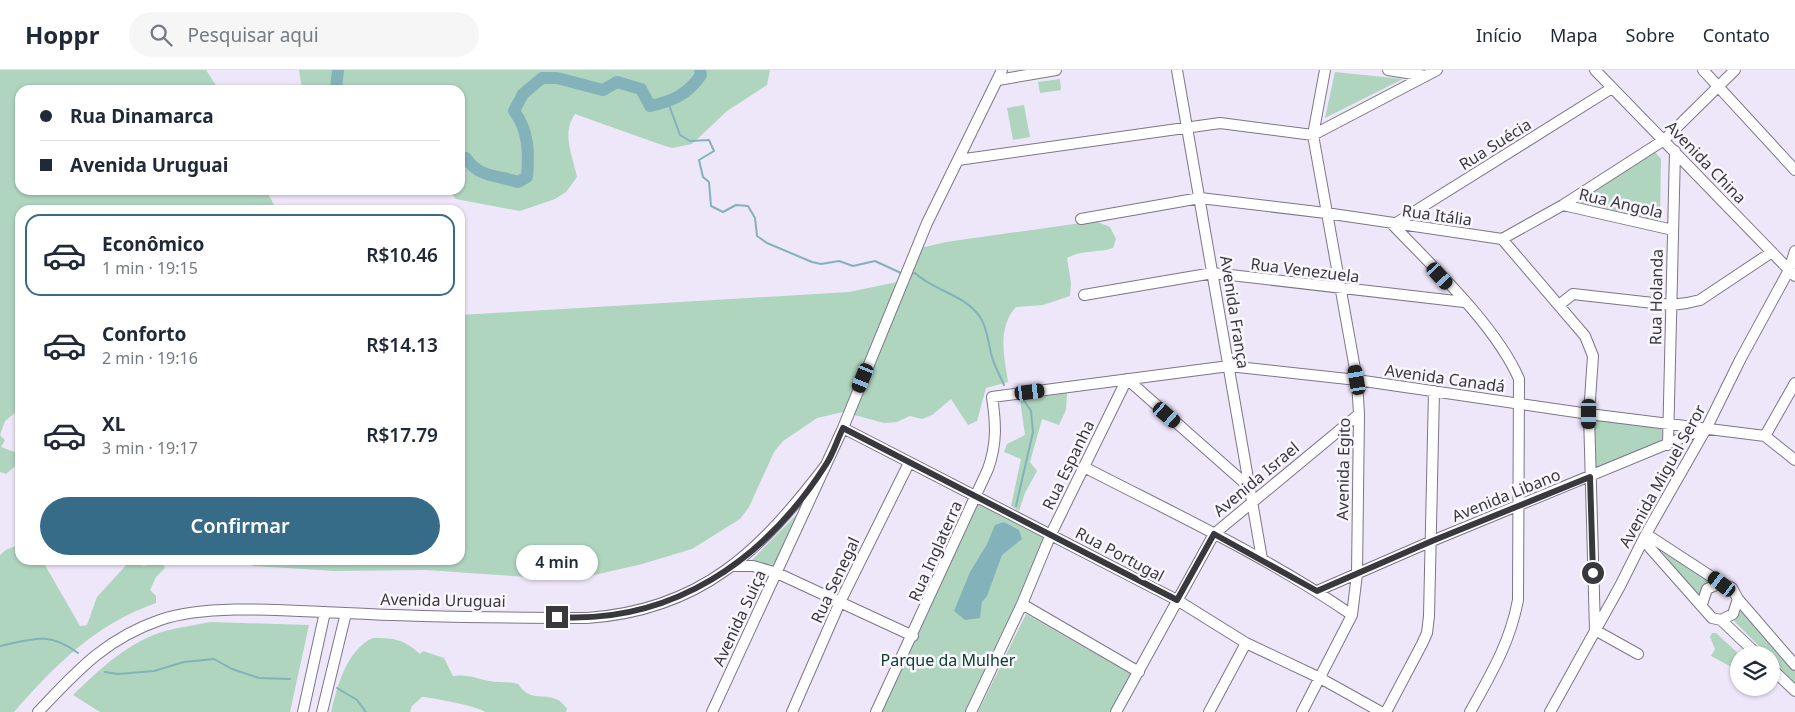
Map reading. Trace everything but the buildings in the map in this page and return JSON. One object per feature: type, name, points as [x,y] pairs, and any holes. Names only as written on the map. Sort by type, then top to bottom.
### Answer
[{"type":"street","points":[[1000,75],[1056,70]]},
{"type":"street","name":"Avenida França","points":[[1177,70],[1262,560]]},
{"type":"street","name":"Avenida Egito","points":[[1302,712],[1352,615],[1356,574],[1359,414],[1357,380],[1313,135],[1325,70]]},
{"type":"street","points":[[1388,70],[1426,76]]},
{"type":"street","points":[[958,160],[1188,126],[1220,123],[1313,135],[1437,70]]},
{"type":"street","name":"Avenida China","points":[[1595,70],[1792,273]]},
{"type":"street","points":[[1703,70],[1795,170]]},
{"type":"street","points":[[1638,654],[1595,630],[1589,414],[1593,356],[1585,336],[1502,239],[1563,205],[1664,140],[1735,70]]},
{"type":"street","name":"Avenida Suiça","points":[[712,712],[843,428],[927,223],[1000,75]]},
{"type":"street","name":"Rua Suécia","points":[[1393,225],[1612,88]]},
{"type":"street","name":"Rua Holanda","points":[[1668,445],[1675,151]]},
{"type":"street","name":"Rua Itália","points":[[1081,219],[1200,198],[1326,213],[1393,225],[1502,239]]},
{"type":"street","name":"Rua Angola","points":[[1563,205],[1673,230]]},
{"type":"street","points":[[1393,225],[1464,302],[1509,356],[1520,379],[1518,600],[1513,628],[1502,656],[1470,712]]},
{"type":"street","name":"Avenida Miguel Seror","points":[[1550,712],[1707,427],[1740,360],[1792,273],[1795,251]]},
{"type":"street","points":[[1559,305],[1573,294],[1671,305],[1700,300],[1772,252]]},
{"type":"street","name":"Rua Venezuela","points":[[1084,295],[1213,273],[1342,290],[1464,302]]},
{"type":"street","name":"Avenida Canadá","points":[[992,397],[1228,366],[1357,380],[1589,414],[1668,422],[1764,436],[1795,460]]},
{"type":"street","points":[[1127,379],[1248,486]]},
{"type":"street","name":"Rua Espanha","points":[[971,712],[1022,604],[1051,534],[1127,379]]},
{"type":"street","points":[[1764,436],[1794,389]]},
{"type":"street","points":[[1386,712],[1427,633],[1432,541],[1434,391]]},
{"type":"street","name":"Rua Inglaterra","points":[[876,712],[976,495],[994,451],[997,432],[992,397]]},
{"type":"street","name":"Avenida Israel","points":[[1116,712],[1214,534],[1359,414]]},
{"type":"street","name":"Avenida Libano","points":[[1317,591],[1432,541],[1668,445],[1707,427]]},
{"type":"street","name":"Rua Portugal","points":[[843,428],[1177,600],[1246,643],[1320,678],[1381,712]]},
{"type":"street","name":"Rua Senegal","points":[[792,712],[840,602],[909,463]]},
{"type":"street","name":"Avenida Uruguai","points":[[38,712],[86,661],[110,644],[161,619],[194,612],[325,612],[572,618],[610,616],[676,599],[706,584],[733,566],[759,544],[794,506],[826,465]]},
{"type":"street","points":[[1084,467],[1262,560],[1317,591],[1352,615]]},
{"type":"street","points":[[1645,537],[1722,584],[1732,588],[1738,599],[1795,665]]},
{"type":"street","points":[[1645,537],[1702,604],[1708,615],[1721,620],[1748,646]]},
{"type":"street","points":[[733,566],[753,566],[777,572],[912,636]]},
{"type":"street","points":[[1702,604],[1707,589],[1722,584]]},
{"type":"street","points":[[1721,620],[1733,614],[1738,599]]},
{"type":"street","points":[[1022,604],[1139,672]]},
{"type":"street","points":[[303,712],[316,660],[325,612]]},
{"type":"street","points":[[322,712],[346,613]]},
{"type":"street","points":[[1209,712],[1246,643]]},
{"type":"street","points":[[316,660],[334,664]]},
{"type":"street","points":[[1780,677],[1795,691]]},
{"type":"green space","points":[[0,70],[206,70],[216,85],[15,85],[15,195],[269,195],[274,205],[15,205],[15,413],[5,421],[0,435]]},
{"type":"green space","points":[[299,70],[770,70],[767,85],[727,111],[692,144],[672,148],[575,114],[568,137],[577,177],[566,192],[555,199],[520,211],[456,199],[452,195],[465,195],[465,85],[301,85]]},
{"type":"green space","points":[[1335,72],[1403,79],[1325,118]]},
{"type":"green space","points":[[1060,79],[1061,90],[1040,93],[1038,82]]},
{"type":"green space","points":[[1024,105],[1030,137],[1013,140],[1007,108]]},
{"type":"green space","points":[[1655,152],[1661,159],[1660,220],[1655,223],[1577,205],[1576,198]]},
{"type":"green space","points":[[1095,221],[1110,227],[1116,239],[1113,248],[1072,255],[1067,258],[1071,283],[1070,296],[1043,305],[1016,307],[1010,315],[1004,333],[1003,343],[1008,382],[986,388],[977,421],[968,425],[951,399],[932,415],[922,419],[910,416],[897,422],[884,423],[843,412],[817,418],[783,441],[774,452],[749,507],[740,519],[692,549],[642,564],[590,576],[527,577],[426,570],[335,571],[252,565],[465,565],[465,315],[849,292],[897,282],[907,274],[916,249],[946,242]]},
{"type":"green space","points":[[1067,393],[1066,410],[1059,425],[1042,419],[1030,462],[1037,471],[1025,493],[1019,511],[1011,506],[1021,459],[1004,452],[1007,444],[1025,435],[1020,400]]},
{"type":"green space","points":[[1592,419],[1664,429],[1666,444],[1592,474]]},
{"type":"green space","points":[[0,435],[5,440],[1,447],[15,452],[15,466],[6,474],[0,472]]},
{"type":"green space","name":"Parque da Mulher","points":[[977,499],[1048,537],[968,712],[879,712]]},
{"type":"green space","points":[[799,512],[774,565],[750,562]]},
{"type":"green space","points":[[15,546],[15,565],[45,565],[80,626],[87,625],[97,597],[126,565],[163,565],[165,568],[156,577],[150,590],[156,596],[156,603],[114,622],[96,634],[61,662],[14,712],[0,712],[0,555]]},
{"type":"green space","points":[[1662,547],[1709,580],[1709,583],[1700,595],[1695,593],[1660,549]]},
{"type":"green space","points":[[1742,610],[1773,646],[1759,646],[1734,621]]},
{"type":"green space","points":[[1026,614],[1131,674],[1110,712],[978,712]]},
{"type":"green space","points":[[211,622],[309,625],[290,712],[100,712],[73,695],[115,657],[139,642],[165,631]]},
{"type":"green space","points":[[1712,633],[1716,633],[1730,646],[1730,666],[1711,656],[1715,649],[1710,637]]},
{"type":"green space","points":[[373,638],[398,640],[409,645],[420,654],[423,651],[444,658],[453,676],[467,676],[492,682],[518,684],[527,693],[559,701],[567,708],[566,712],[485,712],[445,700],[422,697],[412,706],[410,712],[331,712],[344,670],[356,651]]},
{"type":"green space","points":[[1780,654],[1795,671],[1795,684],[1780,668]]},
{"type":"shaded area","points":[[1004,522],[1019,530],[1022,539],[1002,555],[987,596],[982,602],[980,618],[965,620],[954,611],[970,572],[987,544],[995,525]]},
{"type":"waterway","points":[[336,85],[338,70]]},
{"type":"waterway","points":[[465,158],[477,169],[489,175],[518,182],[527,177],[527,142],[523,126],[514,111],[523,94],[542,78],[557,78],[603,90],[617,82],[641,89],[650,106],[666,102],[685,92],[701,75],[700,70]]},
{"type":"waterway","points":[[668,102],[680,135],[690,141],[709,140],[714,151],[699,160],[703,177],[709,182],[711,206],[723,212],[736,205],[748,206],[755,218],[757,236],[767,243],[812,262],[821,264],[839,261],[853,266],[875,261],[903,274]]},
{"type":"waterway","points":[[910,274],[915,273],[930,284],[955,296],[977,313],[985,328],[993,361],[1004,385]]},
{"type":"waterway","points":[[1016,506],[1033,432],[1031,411],[1023,399]]},
{"type":"waterway","points":[[0,646],[31,639],[49,639],[67,646],[78,653]]},
{"type":"waterway","points":[[105,672],[118,674],[154,671],[184,662],[214,659],[232,669],[259,678],[290,679]]},
{"type":"waterway","points":[[337,688],[357,700],[366,712]]},
{"type":"route","points":[[557,617],[602,617],[632,612],[676,599],[720,575],[759,544],[794,506],[826,465],[843,428],[1177,600],[1214,534],[1317,591],[1432,541],[1590,477],[1593,573]]}]
